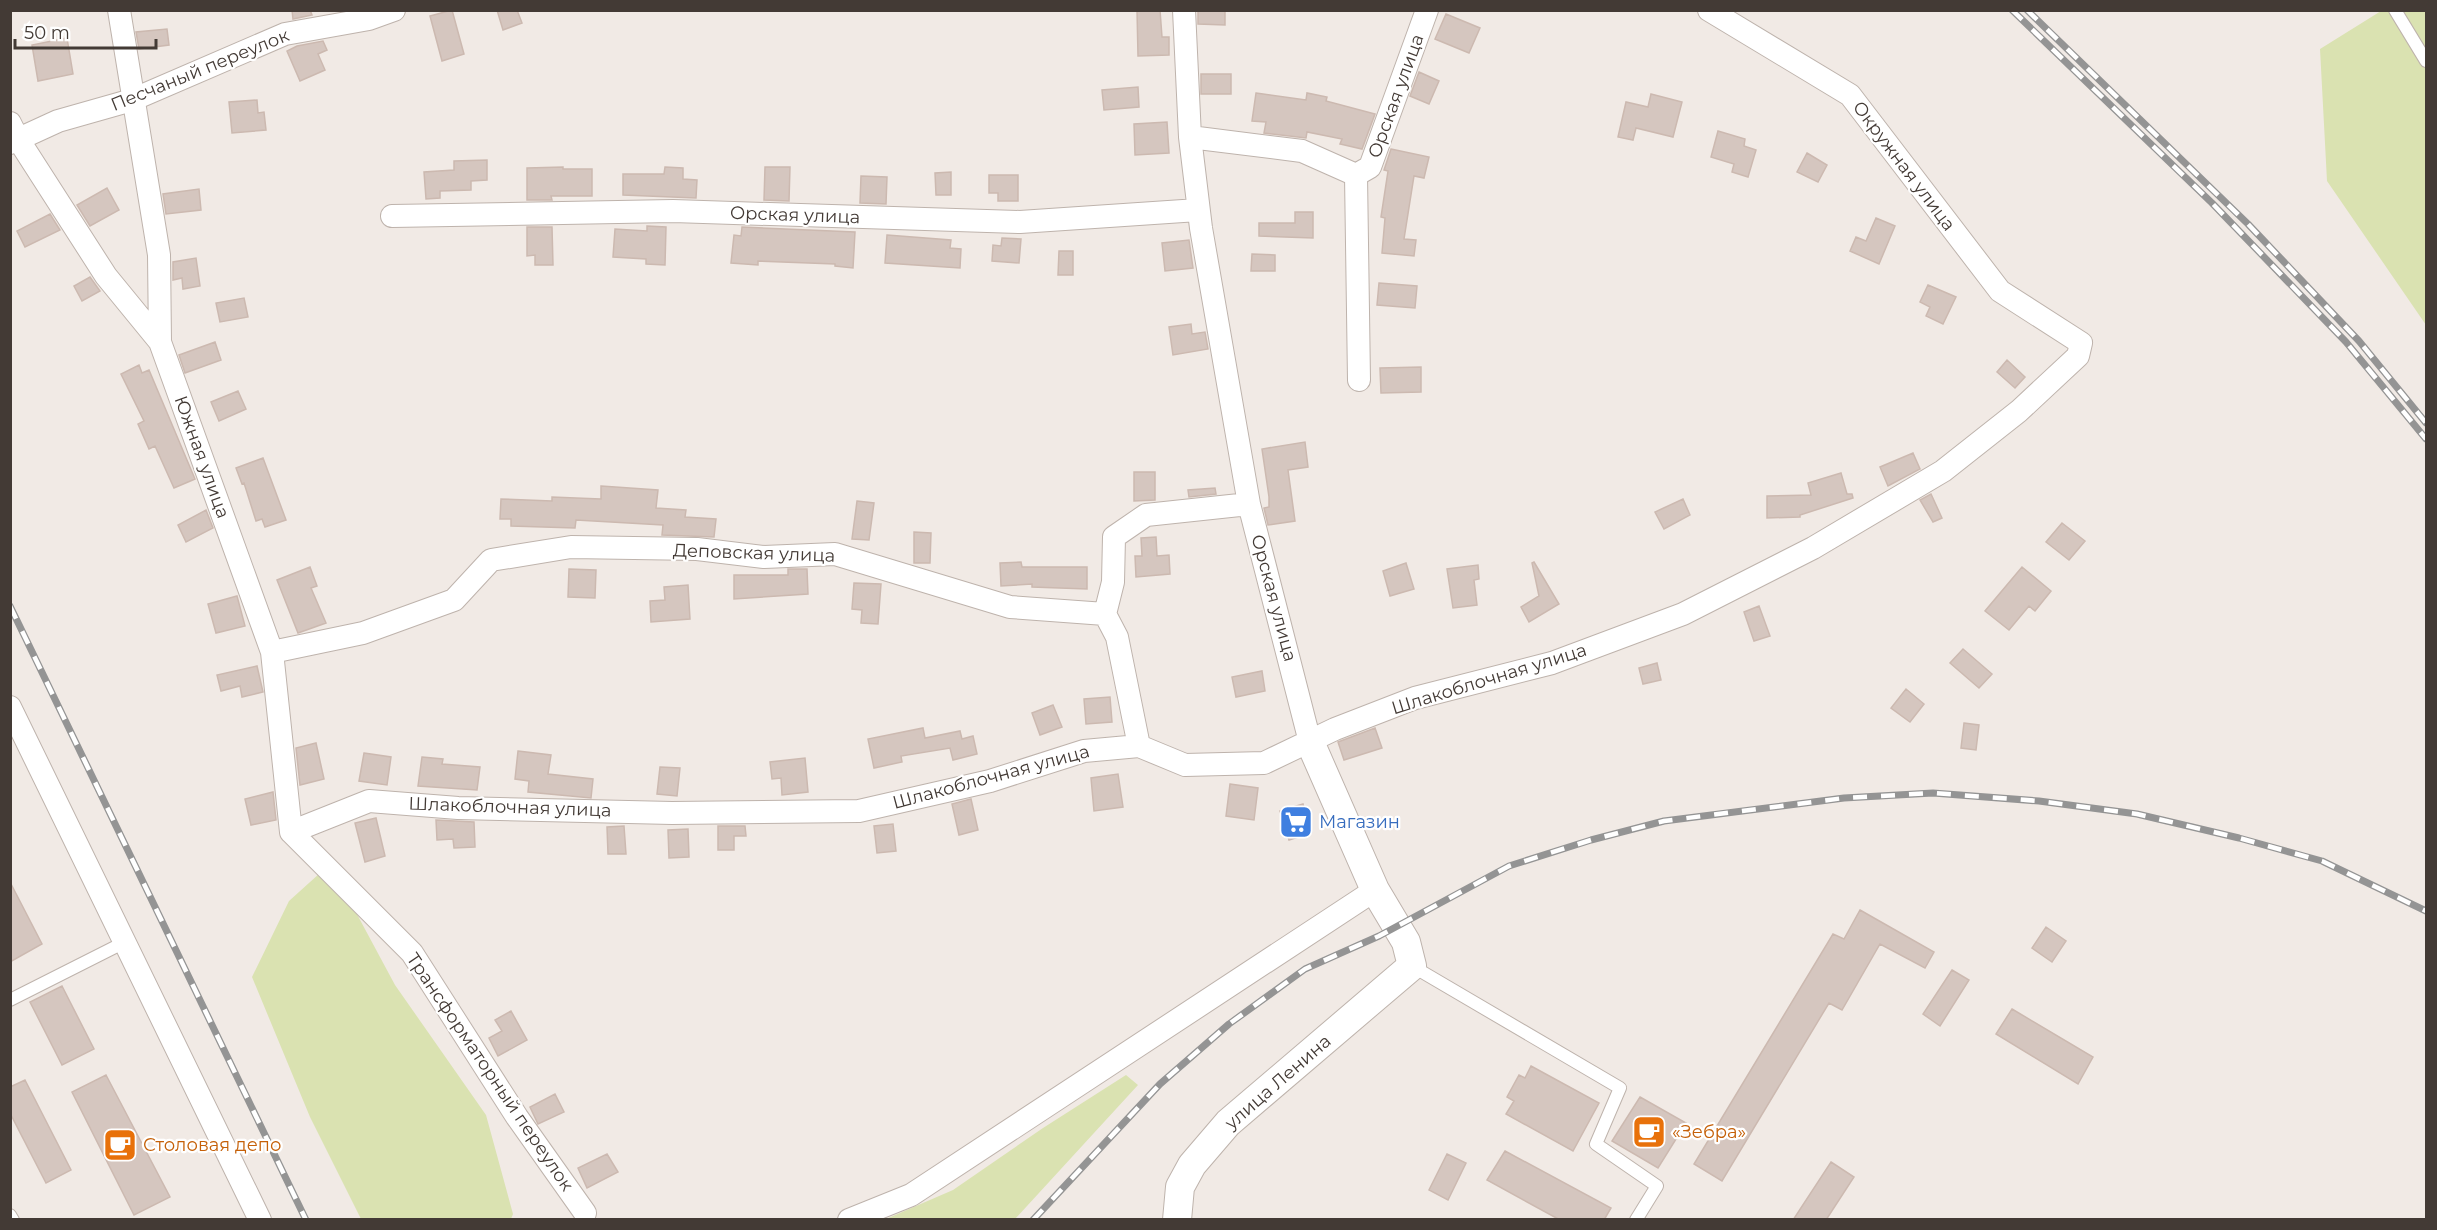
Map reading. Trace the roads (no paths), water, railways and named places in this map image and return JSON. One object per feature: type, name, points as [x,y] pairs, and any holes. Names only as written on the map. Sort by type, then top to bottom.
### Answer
[{"type":"street","points":[[119,10],[159,255],[160,342]]},
{"type":"street","name":"Песчаный переулок","points":[[13,135],[132,100],[285,34],[369,19],[394,10]]},
{"type":"street","name":"Орская улица","points":[[1185,10],[1190,137],[1198,210],[1249,504],[1310,742],[1375,890],[1406,942],[1412,966]]},
{"type":"street","name":"Орская улица","points":[[1356,175],[1370,167],[1427,10]]},
{"type":"street","name":"Окружная улица","points":[[1709,10],[1850,95],[2000,291],[2081,343]]},
{"type":"street","name":"Южная улица","points":[[13,135],[106,276],[160,342],[272,652],[291,832]]},
{"type":"street","name":"Орская улица","points":[[1190,137],[1302,151],[1356,175]]},
{"type":"street","name":"Орская улица","points":[[1356,175],[1359,380]]},
{"type":"street","name":"Орская улица","points":[[392,216],[673,211],[1020,222],[1198,210]]},
{"type":"street","name":"Шлакоблочная улица","points":[[291,832],[369,801],[458,808],[672,813],[858,811],[990,781],[1084,751],[1139,746],[1185,765],[1264,763],[1335,729],[1415,698],[1552,663],[1683,614],[1813,548],[1943,471],[2019,411],[2078,356],[2081,343]]},
{"type":"street","points":[[1139,746],[1116,637],[1106,614],[1113,582],[1114,537],[1146,515],[1249,504]]},
{"type":"street","name":"Деповская улица","points":[[272,652],[363,633],[454,600],[491,560],[571,546],[697,549],[764,557],[835,554],[1010,607],[1106,614]]},
{"type":"street","points":[[10,707],[260,1220]]},
{"type":"street","name":"Трансформаторный переулок","points":[[291,832],[412,953],[517,1118],[585,1213]]},
{"type":"street","points":[[849,1220],[911,1194],[1375,890]]},
{"type":"street","name":"улица Ленина","points":[[1177,1220],[1180,1187],[1188,1172],[1228,1123],[1412,966]]},
{"type":"lane","points":[[2395,10],[2427,61]]},
{"type":"lane","points":[[10,1000],[125,942]]},
{"type":"lane","points":[[1412,966],[1620,1088],[1596,1144],[1657,1186],[1636,1220]]},
{"type":"lane","points":[[10,1215],[13,1220]]},
{"type":"railway","points":[[2012,10],[2212,203],[2346,342],[2426,439]]},
{"type":"railway","points":[[2027,10],[2248,224],[2359,341],[2426,423]]},
{"type":"railway","points":[[10,606],[306,1220]]},
{"type":"railway","points":[[1033,1220],[1160,1084],[1229,1024],[1305,969],[1379,936],[1509,866],[1591,840],[1664,821],[1844,798],[1933,793],[2039,801],[2137,814],[2239,838],[2322,861],[2426,911]]},
{"type":"place","name":"Магазин","points":[[1296,822]]},
{"type":"place","name":"«Зебра»","points":[[1649,1132]]},
{"type":"place","name":"Столовая депо","points":[[120,1145]]}]
